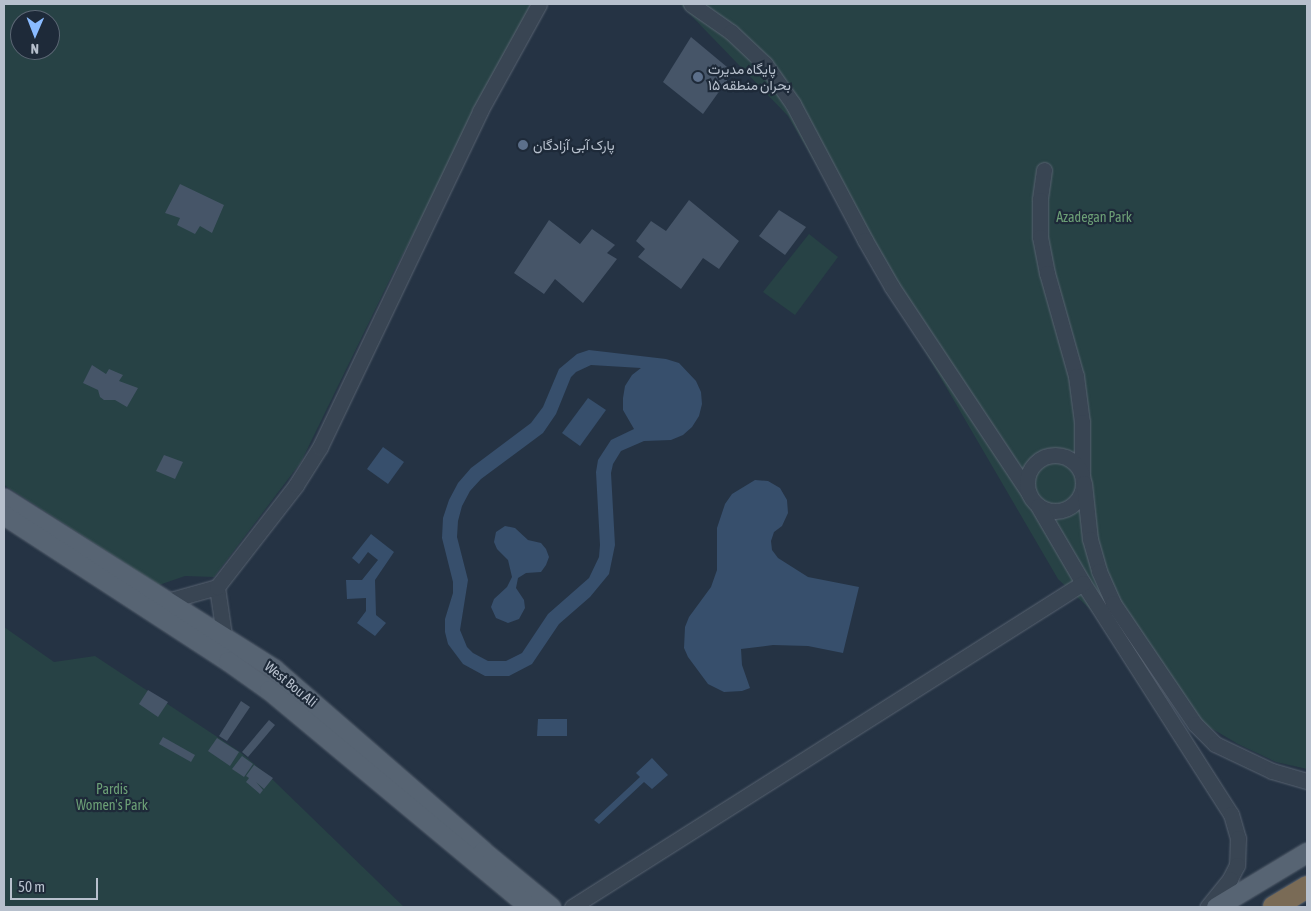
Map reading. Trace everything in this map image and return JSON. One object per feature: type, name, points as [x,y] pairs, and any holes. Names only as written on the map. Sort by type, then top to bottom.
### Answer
[{"type":"highway","points":[[1274,907],[1307,887]]},
{"type":"main road","name":"West Bou Ali","points":[[4,498],[224,635],[281,674],[483,852],[551,907]]},
{"type":"main road","name":"West Bou Ali","points":[[4,516],[228,661],[269,690],[529,907]]},
{"type":"main road","points":[[1216,907],[1307,852]]},
{"type":"street","points":[[167,601],[217,587],[296,485],[320,448],[480,111],[539,4]]},
{"type":"street","points":[[691,4],[731,32],[765,64],[793,104],[851,215],[892,287],[1038,506],[1083,583],[1232,814],[1238,838],[1237,865],[1230,879],[1207,907]]},
{"type":"street","points":[[1044,170],[1040,200],[1040,237],[1047,273],[1076,376],[1082,422],[1083,478],[1090,539],[1099,571],[1113,603],[1195,724],[1215,744],[1272,771],[1307,781]]},
{"type":"street","points":[[1028,492],[1028,474],[1038,460],[1055,454],[1072,460],[1083,478],[1078,499],[1064,510],[1055,511],[1038,506]]},
{"type":"street","points":[[572,907],[1083,583]]},
{"type":"street","points":[[217,587],[224,635]]},
{"type":"green space","points":[[4,4],[533,4],[392,275],[301,462],[214,577],[185,576],[159,585],[4,485]]},
{"type":"green space","name":"Azadegan Park","points":[[680,4],[1307,4],[1307,769],[1276,762],[1238,744],[1192,717],[1183,697],[1058,579],[788,116]]},
{"type":"green space","points":[[809,234],[838,257],[795,315],[763,292]]},
{"type":"green space","name":"Pardis Women's Park","points":[[4,627],[54,662],[95,656],[240,752],[273,780],[404,907],[4,907]]},
{"type":"water","points":[[589,350],[666,359],[679,363],[696,381],[701,392],[702,404],[699,416],[692,427],[683,435],[671,440],[644,441],[621,451],[613,464],[611,473],[615,545],[609,574],[590,597],[559,624],[532,664],[509,676],[485,676],[463,664],[448,644],[445,632],[445,619],[453,593],[453,582],[442,538],[443,518],[449,500],[458,483],[471,468],[531,423],[543,407],[559,369],[577,354]],"holes":[[[591,365],[641,368],[632,375],[625,386],[623,398],[623,410],[634,429],[611,440],[598,460],[596,472],[600,545],[599,557],[589,578],[548,614],[522,653],[506,661],[488,661],[473,653],[467,647],[460,630],[468,580],[457,537],[458,521],[462,506],[470,491],[481,479],[543,433],[556,414],[571,377],[576,372]]]},
{"type":"water","points":[[588,398],[606,410],[580,446],[562,433]]},
{"type":"water","points":[[383,447],[404,462],[388,484],[367,469]]},
{"type":"water","points":[[755,480],[768,481],[780,488],[787,500],[788,513],[782,526],[774,532],[771,541],[772,550],[778,558],[808,577],[859,587],[843,653],[808,646],[773,645],[741,649],[742,665],[750,688],[742,691],[724,692],[708,684],[688,657],[684,648],[685,627],[689,617],[711,587],[717,570],[717,528],[725,504],[732,494]]},
{"type":"water","points":[[505,526],[515,528],[528,540],[541,543],[549,557],[541,572],[526,573],[518,578],[516,588],[524,600],[525,608],[519,619],[508,623],[496,618],[491,607],[494,599],[507,587],[512,577],[508,560],[497,549],[494,542],[496,532]]},
{"type":"water","points":[[371,534],[394,552],[375,580],[376,615],[386,623],[375,636],[357,623],[366,611],[366,598],[347,599],[346,580],[362,580],[378,560],[368,552],[359,564],[352,558]]},
{"type":"water","points":[[538,719],[567,719],[567,736],[537,736]]},
{"type":"water","points":[[652,758],[668,775],[652,789],[644,782],[599,824],[594,820],[640,777],[636,773]]},
{"type":"building","name":"پایگاه مدیرت بحران منطقه ۱۵","points":[[691,37],[733,72],[703,114],[663,82]]},
{"type":"building","points":[[180,184],[224,205],[212,233],[200,226],[195,234],[177,225],[180,218],[165,213]]},
{"type":"building","points":[[689,200],[739,241],[719,269],[703,258],[681,289],[638,257],[645,249],[636,241],[651,221],[666,231]]},
{"type":"building","points":[[779,210],[806,227],[785,255],[759,236]]},
{"type":"building","points":[[549,220],[580,244],[592,229],[615,245],[607,253],[617,259],[583,303],[555,279],[544,294],[514,273]]},
{"type":"building","points":[[92,365],[106,374],[109,369],[123,375],[119,381],[138,388],[127,407],[115,400],[104,400],[100,397],[98,390],[83,383]]},
{"type":"building","points":[[164,455],[183,462],[175,479],[156,471]]},
{"type":"building","points":[[148,690],[168,702],[158,717],[139,704]]},
{"type":"building","points":[[241,701],[250,707],[227,741],[219,736]]},
{"type":"building","points":[[269,720],[275,725],[248,757],[242,752]]},
{"type":"building","points":[[163,737],[195,755],[191,762],[159,744]]},
{"type":"building","points":[[217,738],[239,752],[230,766],[208,751]]},
{"type":"building","points":[[242,756],[253,764],[244,777],[232,769]]},
{"type":"building","points":[[254,765],[273,778],[264,789],[256,782],[263,790],[260,794],[246,782],[249,778],[246,776]]},
{"type":"place","name":"پایگاه مدیرت بحران منطقه ۱۵","points":[[698,77]]},
{"type":"place","name":"پارک آبی آزادگان","points":[[523,145]]}]
